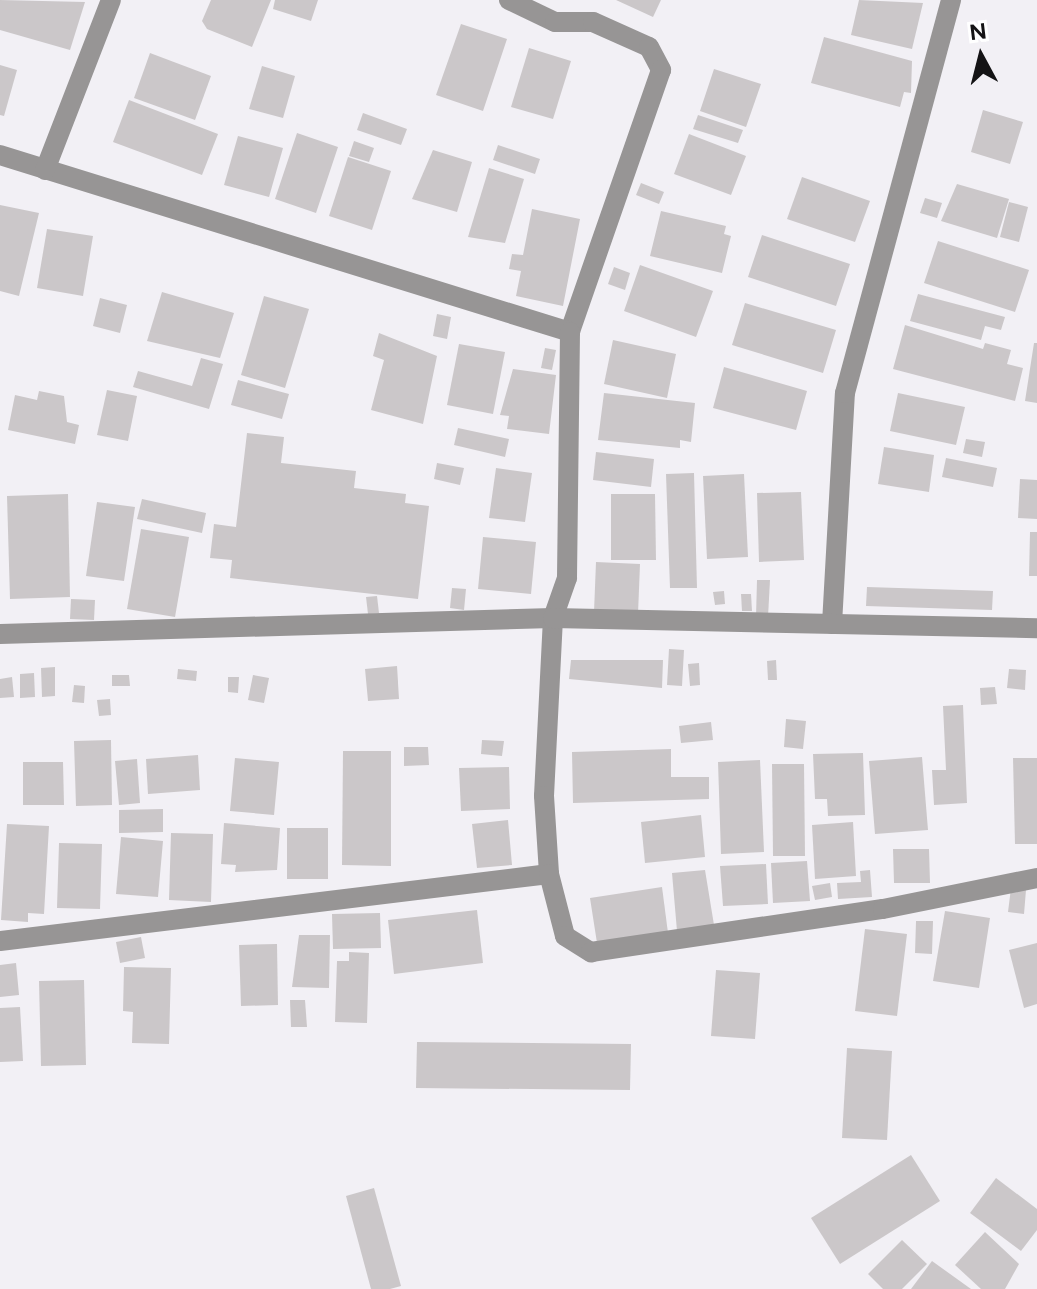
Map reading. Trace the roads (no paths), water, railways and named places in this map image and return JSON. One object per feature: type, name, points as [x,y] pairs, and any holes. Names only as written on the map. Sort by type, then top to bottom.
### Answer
[{"type":"street","points":[[45,170],[111,0]]},
{"type":"street","points":[[509,0],[555,22],[593,22],[649,47],[661,70],[570,332],[567,578],[553,618],[544,796],[549,874],[565,936],[591,952],[883,909],[1037,878]]},
{"type":"street","points":[[832,624],[845,393],[951,0]]},
{"type":"street","points":[[0,155],[570,332]]},
{"type":"street","points":[[0,634],[553,618],[1037,628]]},
{"type":"street","points":[[0,941],[549,874]]}]
